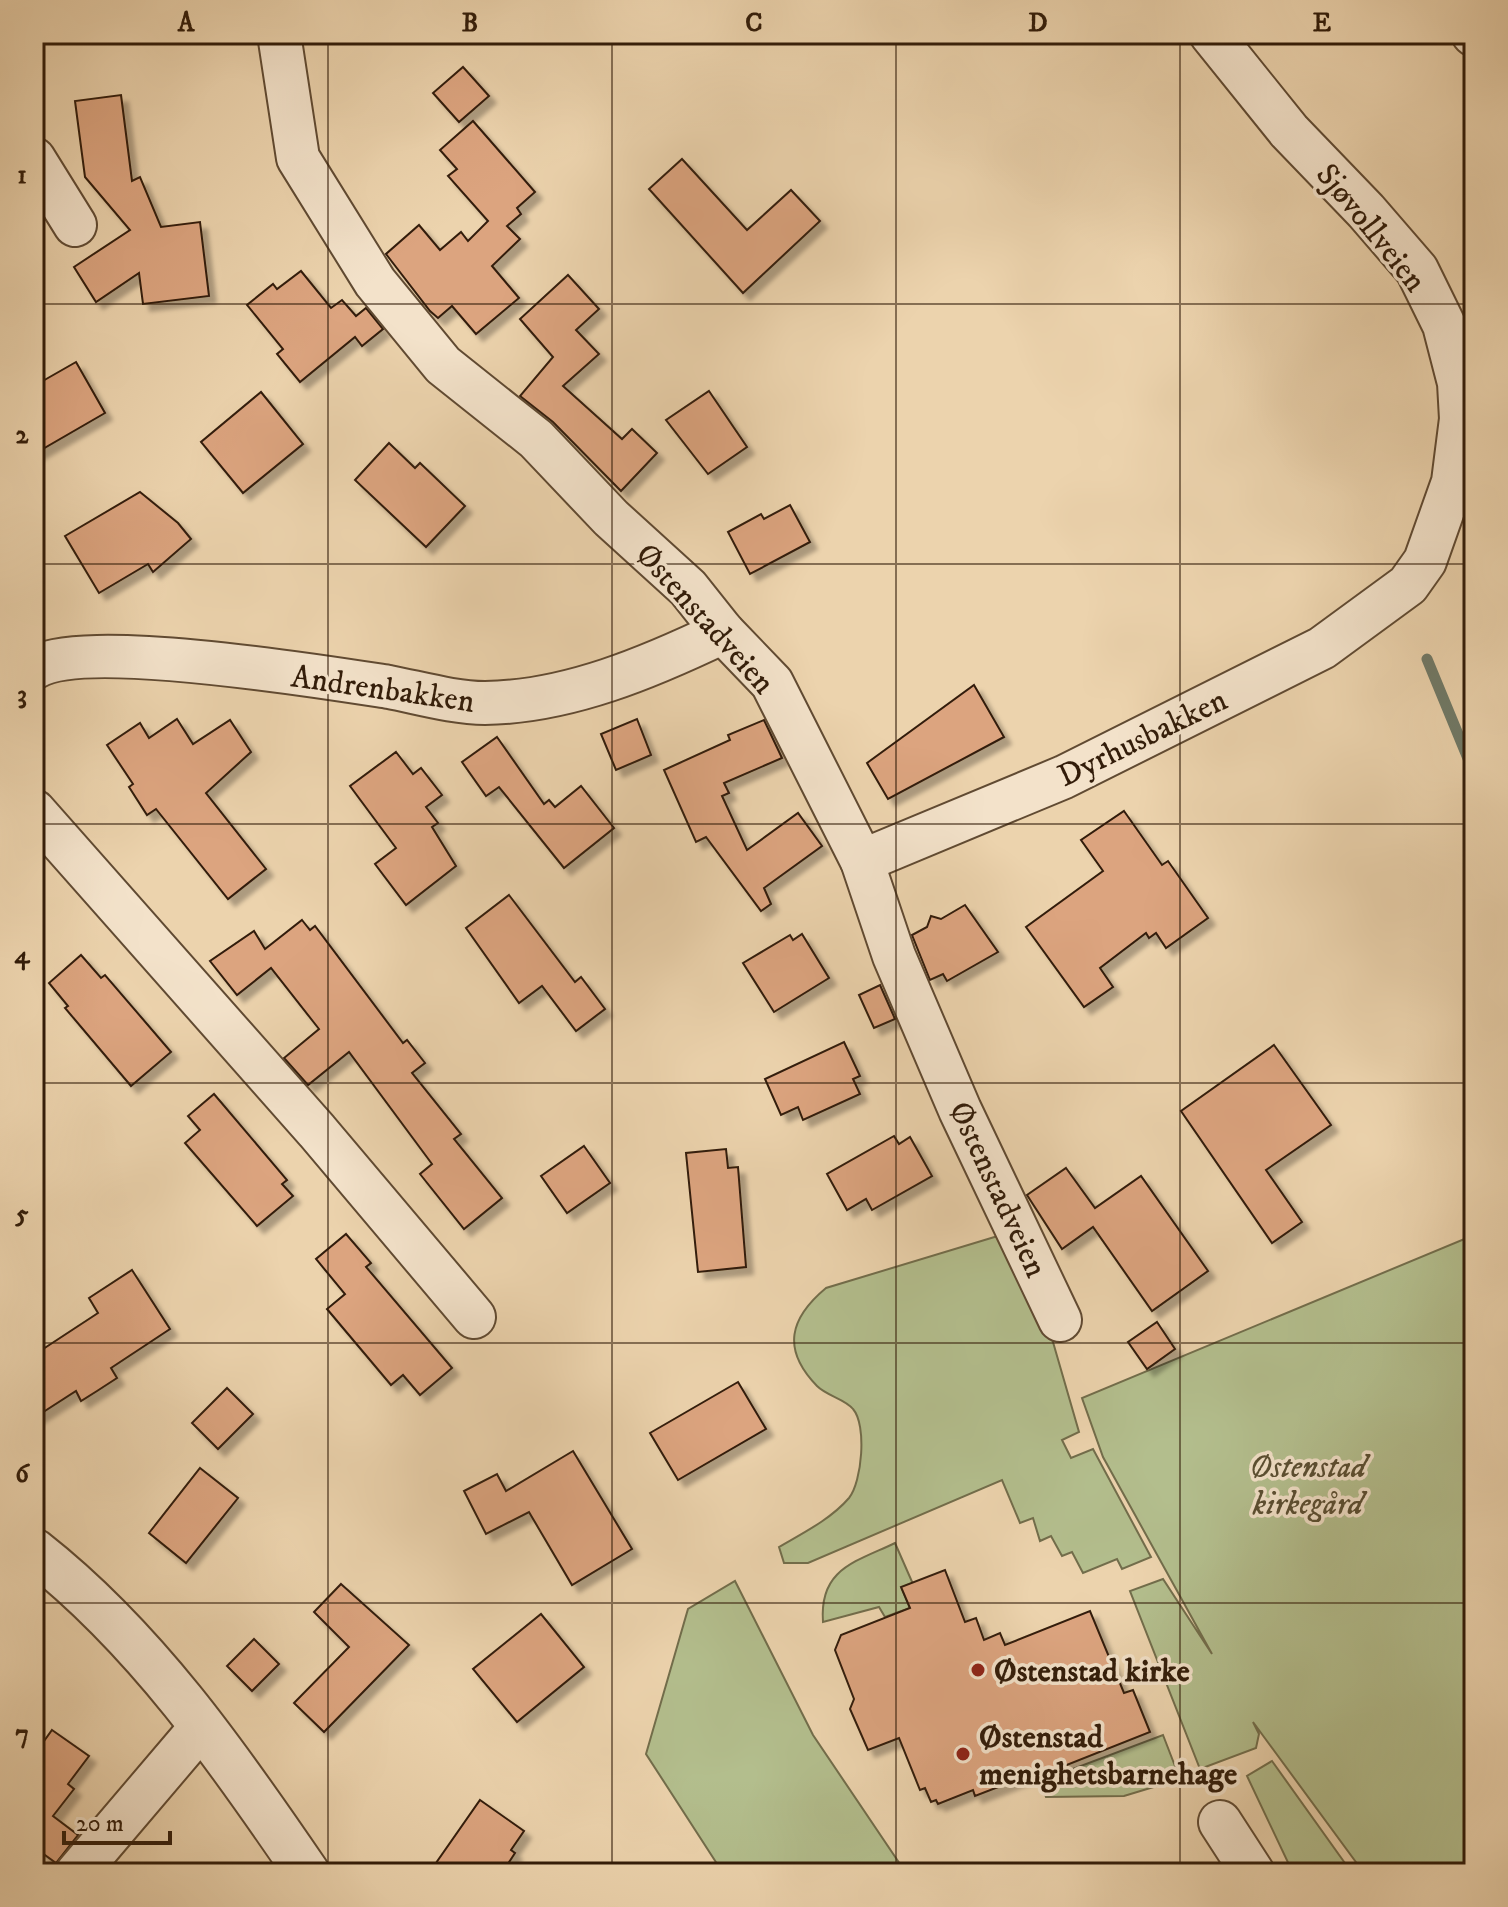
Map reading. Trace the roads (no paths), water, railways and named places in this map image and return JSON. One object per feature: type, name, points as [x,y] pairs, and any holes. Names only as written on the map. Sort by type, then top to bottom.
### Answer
[{"type":"street","name":"Østenstadveien","points":[[279,34],[298,158],[375,282],[443,365],[536,439],[611,518],[688,588],[723,632],[772,683],[862,861],[894,956],[960,1110],[1060,1320]]},
{"type":"street","name":"Sjøvollveien","points":[[1211,34],[1268,107],[1417,270],[1444,325],[1459,383],[1464,485],[1425,561],[1408,585]]},
{"type":"street","points":[[34,159],[75,225]]},
{"type":"street","name":"Dyrhusbakken","points":[[862,861],[1064,777],[1309,655],[1408,585]]},
{"type":"street","name":"Andrenbakken","points":[[34,668],[44,662],[78,657],[128,656],[359,682],[484,703],[554,696],[665,660],[723,632]]},
{"type":"street","points":[[34,811],[296,1107],[474,1317]]},
{"type":"street","points":[[34,1551],[76,1586],[135,1647],[202,1726],[307,1873]]},
{"type":"street","points":[[77,1873],[202,1726]]},
{"type":"street","points":[[1220,1822],[1253,1873]]},
{"type":"waterway","points":[[1427,659],[1474,773]]},
{"type":"place","name":"Østenstad kirke","points":[[978,1670]]},
{"type":"place","name":"Østenstad menighetsbarnehage","points":[[963,1754]]},
{"type":"park label","name":"Østenstad kirkegård","points":[[1308,1484]]}]
